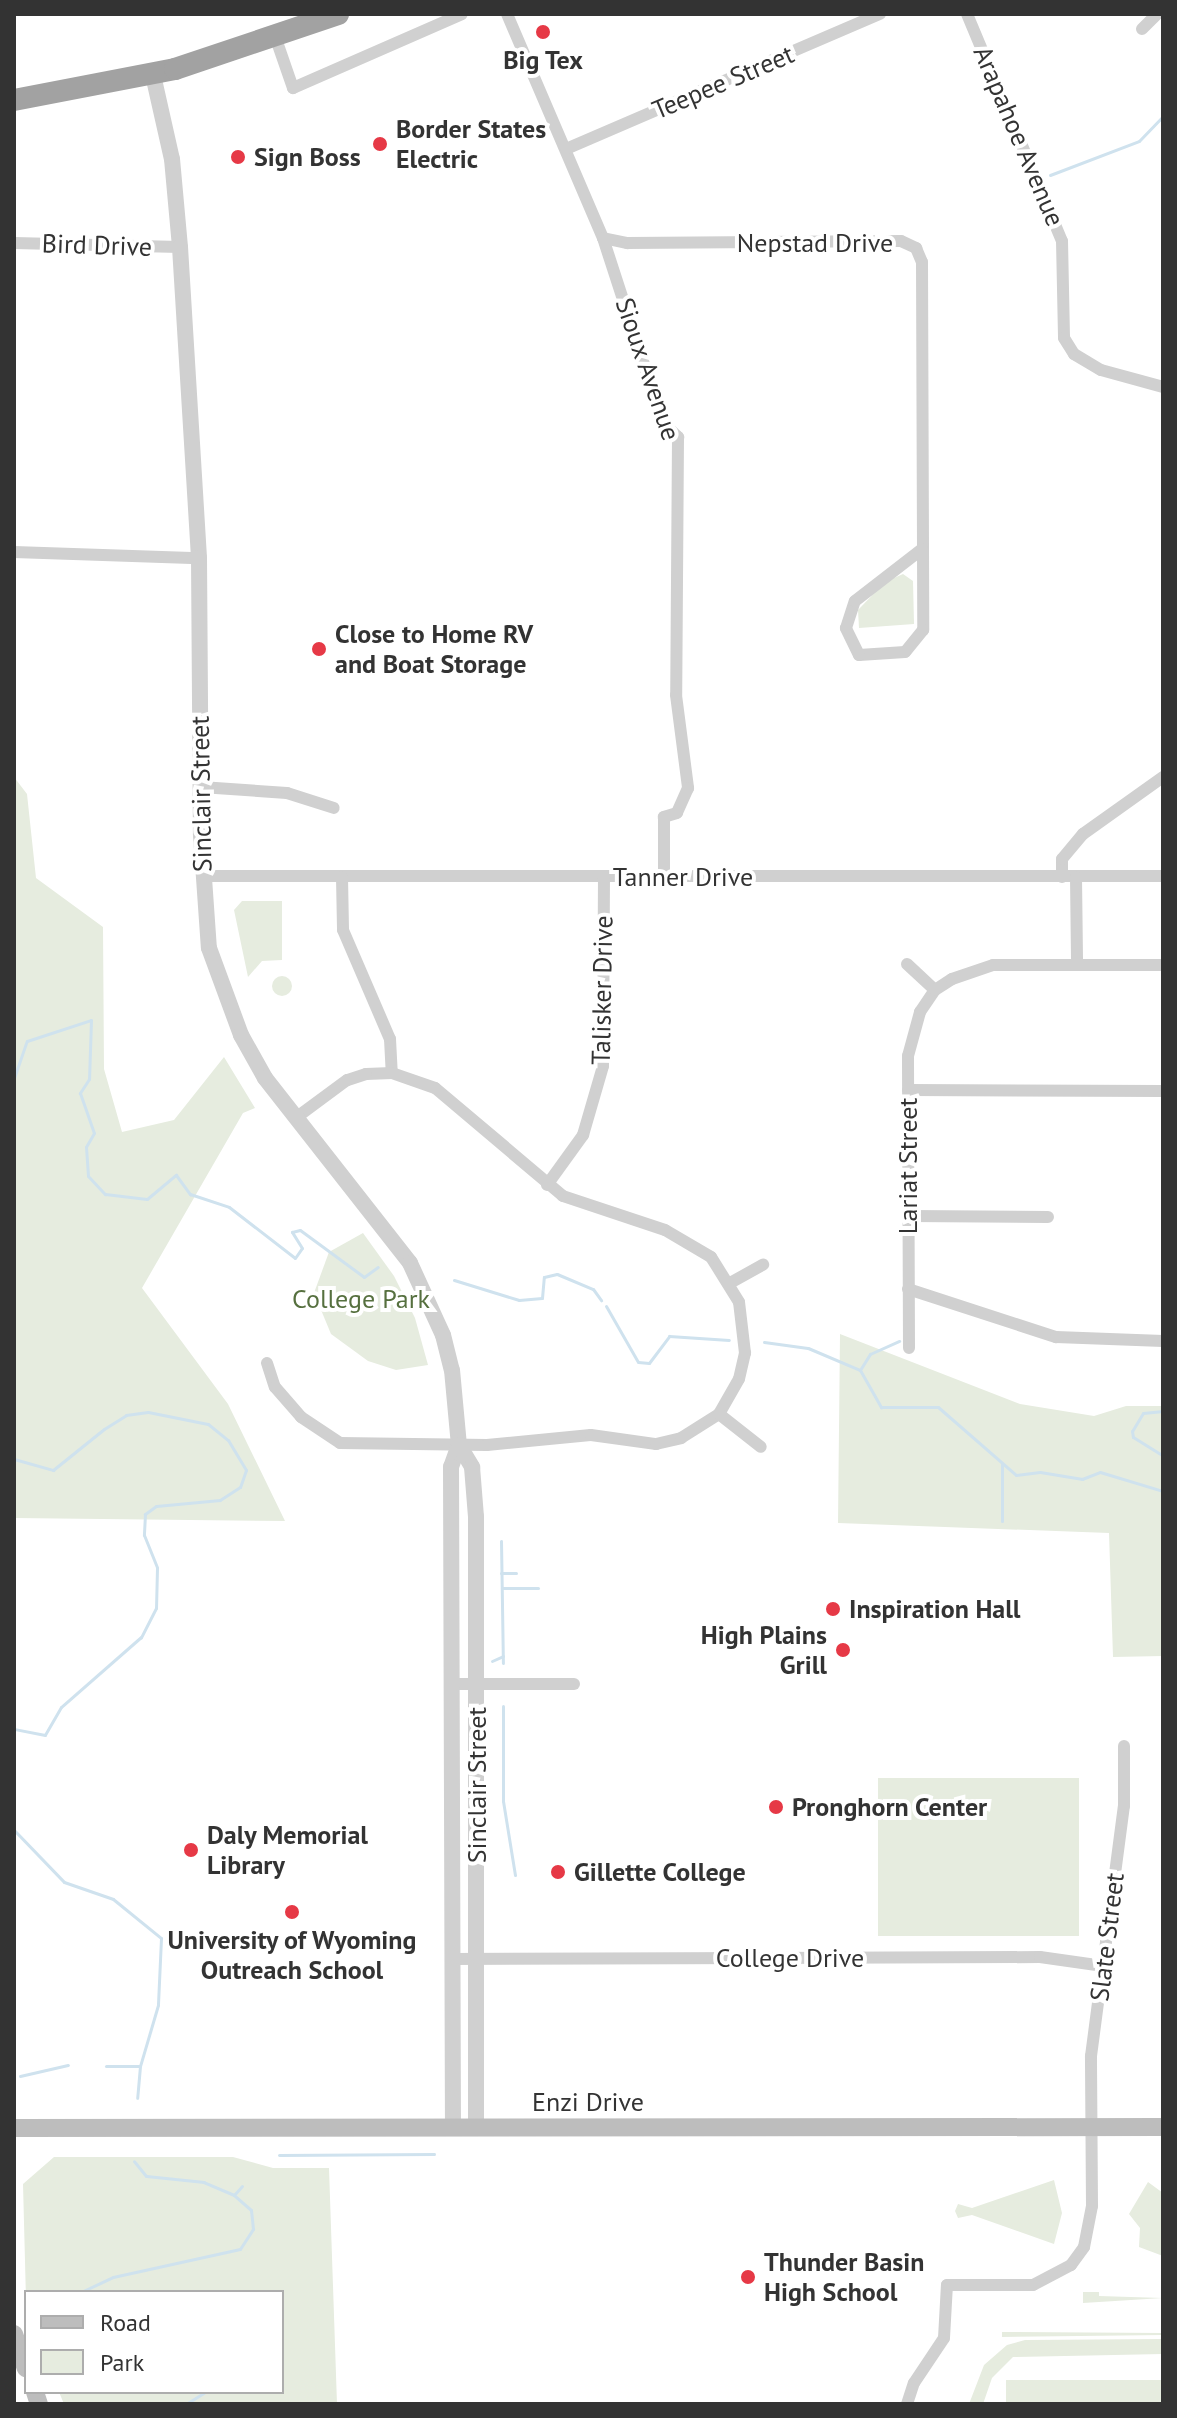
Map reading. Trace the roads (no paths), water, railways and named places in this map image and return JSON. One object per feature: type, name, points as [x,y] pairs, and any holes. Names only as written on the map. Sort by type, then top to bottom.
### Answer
[{"type":"highway","points":[[14,100],[153,75],[276,39],[338,14]]},
{"type":"main road","name":"Enzi Drive","points":[[14,2128],[1163,2127]]},
{"type":"main road","points":[[14,2334],[24,2362]]},
{"type":"street","points":[[276,39],[293,88],[462,14]]},
{"type":"street","name":"Sioux Avenue","points":[[507,14],[603,238],[663,423],[678,437],[676,695],[688,788],[677,813],[664,817],[664,877]]},
{"type":"street","name":"Teepee Street","points":[[566,149],[880,14]]},
{"type":"street","name":"Arapahoe Avenue","points":[[967,14],[1062,241],[1064,338],[1074,354],[1101,370],[1163,387]]},
{"type":"street","points":[[1142,29],[1157,14]]},
{"type":"street","name":"Sinclair Street","points":[[153,75],[172,159],[180,247],[199,558],[202,876],[209,948],[221,988],[265,1078],[410,1263],[443,1335],[459,1445],[472,1467],[476,1517],[476,2128]]},
{"type":"street","name":"Nepstad Drive","points":[[603,238],[641,243],[901,241],[916,248],[922,262],[923,630],[919,641],[905,652],[859,655],[846,628],[855,601],[922,549]]},
{"type":"street","name":"Bird Drive","points":[[14,243],[180,247]]},
{"type":"street","points":[[14,552],[199,558]]},
{"type":"street","points":[[1062,877],[1062,859],[1083,834],[1163,777]]},
{"type":"street","points":[[201,787],[287,793],[334,808]]},
{"type":"street","name":"Tanner Drive","points":[[202,876],[1163,876]]},
{"type":"street","points":[[342,877],[343,930],[390,1039],[392,1073]]},
{"type":"street","name":"Talisker Drive","points":[[547,1185],[583,1135],[603,1066],[604,877]]},
{"type":"street","points":[[1076,877],[1077,965]]},
{"type":"street","points":[[907,964],[935,990],[993,965],[1163,965]]},
{"type":"street","name":"Lariat Street","points":[[909,1348],[908,1090],[911,1033],[935,990]]},
{"type":"street","points":[[267,1363],[275,1387],[301,1417],[340,1443],[459,1445],[591,1435],[656,1444],[681,1438],[719,1414],[739,1379],[745,1353],[745,1329],[730,1283],[711,1257],[689,1241],[589,1207],[547,1185],[435,1088],[392,1073],[347,1080],[297,1117]]},
{"type":"street","points":[[908,1090],[1163,1091]]},
{"type":"street","points":[[909,1216],[1048,1217]]},
{"type":"street","points":[[730,1283],[763,1265]]},
{"type":"street","points":[[908,1289],[1056,1337],[1163,1341]]},
{"type":"street","points":[[719,1414],[761,1447]]},
{"type":"street","name":"Sinclair Street","points":[[453,2128],[451,1467],[459,1445]]},
{"type":"street","points":[[451,1684],[574,1684]]},
{"type":"street","name":"Slate Street","points":[[907,2404],[914,2383],[944,2338],[947,2285],[1033,2285],[1071,2265],[1084,2247],[1092,2206],[1091,2056],[1124,1806],[1124,1746]]},
{"type":"street","name":"College Drive","points":[[451,1959],[1040,1957],[1103,1966]]},
{"type":"waterway","points":[[1050,175],[1139,141],[1163,116]]},
{"type":"waterway","points":[[14,1078],[27,1041],[91,1020],[89,1079],[80,1093],[94,1133],[86,1147],[88,1176],[105,1194],[147,1199],[176,1175],[190,1194],[229,1207],[295,1258],[302,1248],[292,1232],[300,1230],[364,1277],[378,1267]]},
{"type":"waterway","points":[[454,1280],[519,1300],[542,1298],[544,1277],[557,1274],[593,1289],[601,1300]]},
{"type":"waterway","points":[[606,1306],[638,1362],[649,1363],[669,1336],[729,1340]]},
{"type":"waterway","points":[[860,1370],[870,1354],[899,1341]]},
{"type":"waterway","points":[[764,1342],[808,1348],[860,1370],[881,1407],[938,1407],[1016,1475],[1040,1472],[1082,1479],[1100,1472],[1163,1491]]},
{"type":"waterway","points":[[1163,1411],[1143,1413],[1132,1431],[1133,1437],[1163,1456]]},
{"type":"waterway","points":[[14,1459],[53,1470],[126,1415],[148,1412],[208,1424],[228,1440],[246,1470],[240,1487],[220,1500],[156,1506],[145,1514],[144,1535],[157,1568],[156,1608],[141,1637],[61,1707],[45,1735],[14,1729]]},
{"type":"waterway","points":[[1002,1464],[1002,1521]]},
{"type":"waterway","points":[[501,1541],[503,1663]]},
{"type":"waterway","points":[[501,1573],[516,1573]]},
{"type":"waterway","points":[[502,1588],[538,1588]]},
{"type":"waterway","points":[[492,1661],[503,1656]]},
{"type":"waterway","points":[[503,1706],[503,1801],[515,1875]]},
{"type":"waterway","points":[[14,1830],[64,1882],[113,1899],[161,1938],[158,2005],[140,2066],[137,2098]]},
{"type":"waterway","points":[[20,2076],[68,2065]]},
{"type":"waterway","points":[[106,2066],[139,2066]]},
{"type":"waterway","points":[[279,2155],[434,2154]]},
{"type":"waterway","points":[[85,2290],[113,2277],[240,2249],[253,2229],[251,2210],[234,2195],[204,2182],[146,2176],[134,2161]]},
{"type":"waterway","points":[[234,2195],[242,2186]]},
{"type":"waterway","points":[[186,2404],[202,2394]]},
{"type":"place","name":"Big Tex","points":[[543,32]]},
{"type":"place","name":"Border States Electric","points":[[380,144]]},
{"type":"place","name":"Sign Boss","points":[[238,157]]},
{"type":"place","name":"Close to Home RV and Boat Storage","points":[[319,649]]},
{"type":"place","name":"Inspiration Hall","points":[[833,1609]]},
{"type":"place","name":"High Plains Grill","points":[[843,1650]]},
{"type":"place","name":"Pronghorn Center","points":[[776,1807]]},
{"type":"place","name":"Daly Memorial Library","points":[[191,1850]]},
{"type":"place","name":"Gillette College","points":[[558,1872]]},
{"type":"place","name":"University of Wyoming Outreach School","points":[[292,1912]]},
{"type":"place","name":"Thunder Basin High School","points":[[748,2277]]},
{"type":"park label","name":"College Park","points":[[361,1299]]}]
